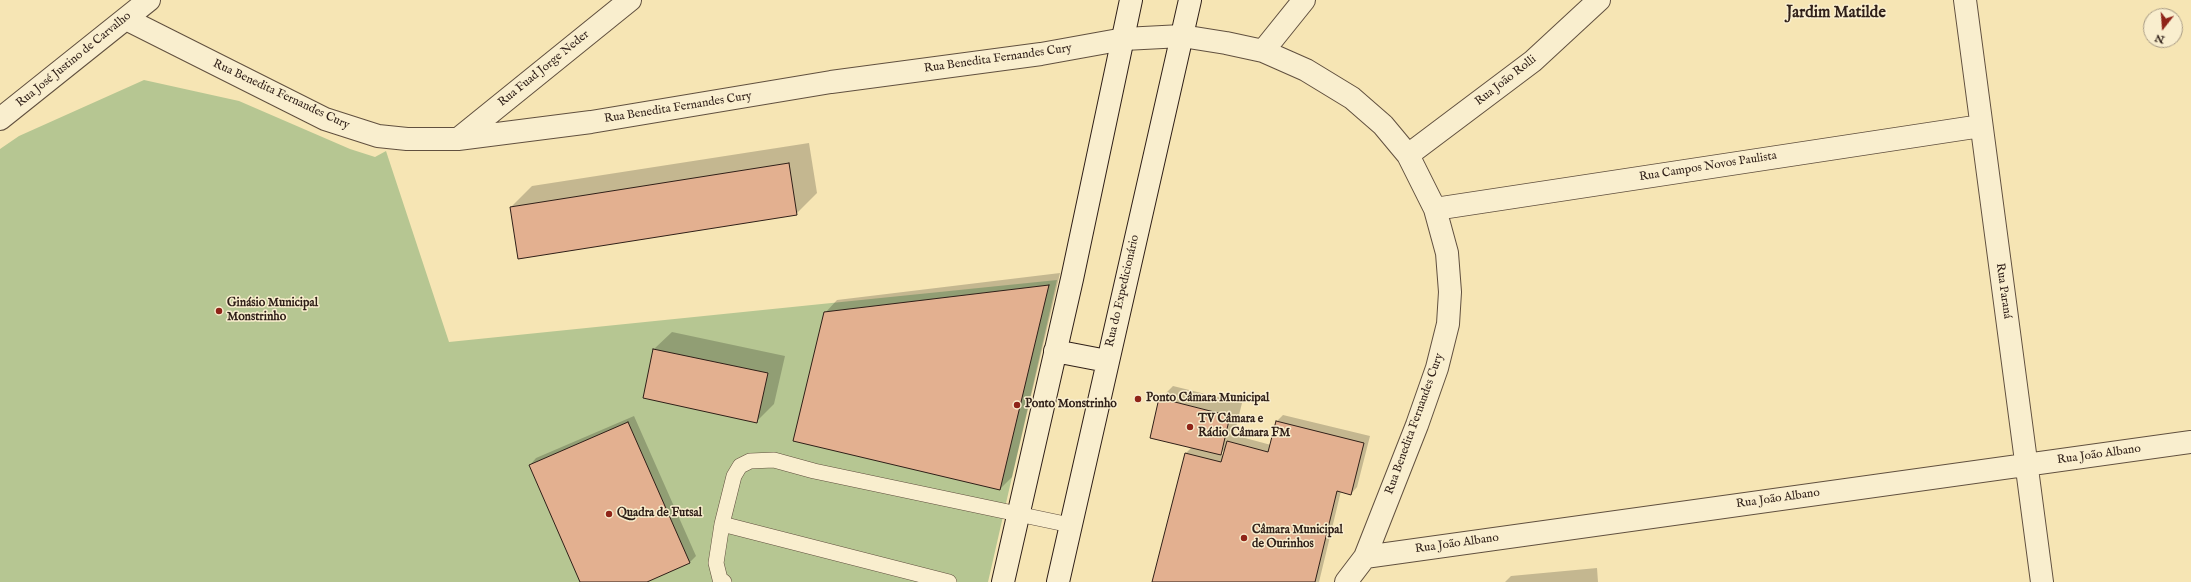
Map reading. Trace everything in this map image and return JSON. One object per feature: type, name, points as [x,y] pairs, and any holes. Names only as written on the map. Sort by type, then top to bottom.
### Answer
[{"type":"street","name":"Rua José Justino de Carvalho","points":[[0,119],[149,0]]},
{"type":"street","name":"Rua Fuad Jorge Neder","points":[[458,139],[630,0]]},
{"type":"street","points":[[1003,582],[1017,513],[1055,351],[1124,39],[1131,0]]},
{"type":"street","name":"Rua do Expedicionário","points":[[1058,582],[1190,0]]},
{"type":"street","points":[[1263,51],[1304,0]]},
{"type":"street","name":"Rua João Rolli","points":[[1408,155],[1533,61],[1599,0]]},
{"type":"street","name":"Rua Paraná","points":[[1965,0],[2042,582]]},
{"type":"street","name":"Rua Benedita Fernandes Cury","points":[[126,19],[325,119],[357,131],[378,136],[407,139],[458,139],[591,122],[832,82],[1041,54],[1124,39],[1182,36],[1263,51],[1306,70],[1352,98],[1382,125],[1408,155],[1435,209],[1447,253],[1450,292],[1448,324],[1437,368],[1430,390],[1365,557],[1346,582]]},
{"type":"street","name":"Rua Campos Novos Paulista","points":[[1435,209],[1981,126]]},
{"type":"street","points":[[1055,351],[1107,361]]},
{"type":"street","name":"Rua João Albano","points":[[1365,557],[2191,442]]},
{"type":"lane","points":[[724,582],[720,579],[716,563],[722,524],[734,476],[740,466],[750,462],[774,460],[1070,525]]},
{"type":"lane","points":[[722,524],[949,582]]},
{"type":"green space","name":"Ginásio Municipal Monstrinho","points":[[144,80],[239,101],[350,149],[375,157],[386,151],[449,342],[1057,280],[988,582],[0,582],[0,149],[19,136]]},
{"type":"building","points":[[789,163],[797,215],[518,259],[510,207]]},
{"type":"building","points":[[1049,285],[1000,490],[793,441],[824,312]]},
{"type":"building","points":[[653,349],[768,373],[757,423],[643,398]]},
{"type":"building","name":"TV Câmara e Rádio Câmara FM","points":[[1159,398],[1230,416],[1221,455],[1150,438]]},
{"type":"building","name":"Câmara Municipal de Ourinhos","points":[[1276,421],[1364,443],[1351,495],[1337,491],[1315,582],[1152,582],[1185,453],[1221,462],[1227,441],[1268,452]]},
{"type":"building","name":"Quadra de Futsal","points":[[628,422],[690,563],[647,582],[580,582],[529,465]]},
{"type":"place","name":"Ginásio Municipal Monstrinho","points":[[219,311]]},
{"type":"place","name":"Ponto Câmara Municipal","points":[[1138,399]]},
{"type":"place","name":"Ponto Monstrinho","points":[[1017,405]]},
{"type":"place","name":"TV Câmara e Rádio Câmara FM","points":[[1190,427]]},
{"type":"place","name":"Quadra de Futsal","points":[[609,514]]},
{"type":"place","name":"Câmara Municipal de Ourinhos","points":[[1244,538]]},
{"type":"district","name":"Jardim Matilde","points":[[1836,14]]}]
